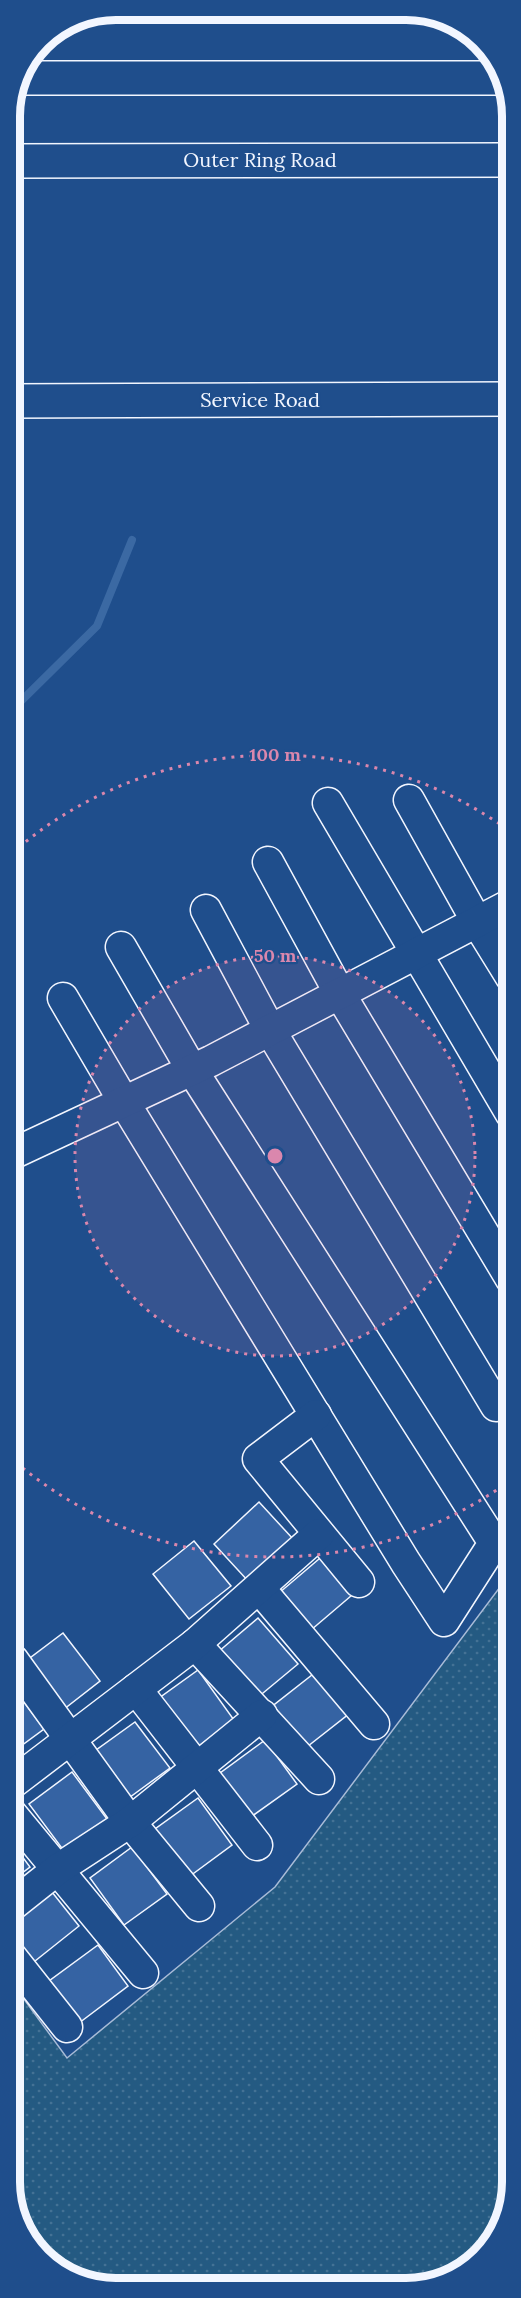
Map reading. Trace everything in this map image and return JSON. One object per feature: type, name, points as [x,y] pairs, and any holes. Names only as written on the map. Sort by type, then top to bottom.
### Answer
[{"type":"main road","points":[[28,78],[493,78]]},
{"type":"main road","name":"Outer Ring Road","points":[[20,161],[502,160]]},
{"type":"main road","name":"Service Road","points":[[20,401],[502,399]]},
{"type":"street","points":[[409,800],[477,922],[502,961]]},
{"type":"street","points":[[328,803],[502,1098]]},
{"type":"street","points":[[268,862],[340,994],[501,1262]]},
{"type":"street","points":[[20,1150],[192,1070],[502,909]]},
{"type":"street","points":[[206,910],[270,1030],[496,1406]]},
{"type":"street","points":[[63,998],[124,1102],[444,1621],[494,1543],[192,1070],[121,947]]},
{"type":"street","points":[[316,1415],[258,1459],[359,1582]]},
{"type":"street","points":[[20,1778],[195,1644],[319,1534]]},
{"type":"street","points":[[259,1588],[374,1724]]},
{"type":"street","points":[[195,1644],[319,1779]]},
{"type":"street","points":[[20,1670],[130,1822],[200,1906]]},
{"type":"street","points":[[136,1689],[257,1845]]},
{"type":"street","points":[[20,1899],[58,1869],[130,1822],[262,1715]]},
{"type":"street","points":[[20,1824],[143,1973]]},
{"type":"street","points":[[20,1967],[67,2026]]},
{"type":"shaded area","points":[[501,1585],[501,2188],[500,2201],[494,2219],[485,2236],[473,2250],[448,2269],[418,2278],[116,2278],[97,2277],[73,2269],[57,2259],[36,2236],[29,2225],[20,2195],[20,1994],[67,2058],[275,1887]]},
{"type":"building","points":[[259,1502],[294,1540],[249,1582],[214,1544]]},
{"type":"building","points":[[194,1541],[231,1586],[189,1619],[153,1574]]},
{"type":"building","points":[[326,1553],[358,1590],[311,1630],[279,1593]]},
{"type":"building","points":[[258,1618],[298,1664],[257,1698],[218,1652]]},
{"type":"building","points":[[63,1633],[100,1681],[59,1713],[22,1664]]},
{"type":"building","points":[[198,1670],[234,1720],[192,1751],[155,1701]]},
{"type":"building","points":[[317,1671],[350,1713],[303,1750],[270,1708]]},
{"type":"building","points":[[20,1697],[44,1729],[20,1747]]},
{"type":"building","points":[[135,1722],[170,1768],[126,1800],[92,1753]]},
{"type":"building","points":[[265,1740],[297,1784],[248,1819],[216,1776]]},
{"type":"building","points":[[72,1772],[107,1819],[64,1851],[29,1804]]},
{"type":"building","points":[[198,1798],[232,1845],[190,1876],[155,1829]]},
{"type":"building","points":[[132,1847],[167,1894],[124,1925],[90,1878]]},
{"type":"building","points":[[20,1854],[30,1867],[20,1874]]},
{"type":"building","points":[[48,1887],[79,1926],[30,1965],[20,1952],[20,1910]]},
{"type":"building","points":[[98,1945],[128,1986],[79,2023],[49,1981]]},
{"type":"waterway","points":[[20,702],[97,626],[132,540]]}]
